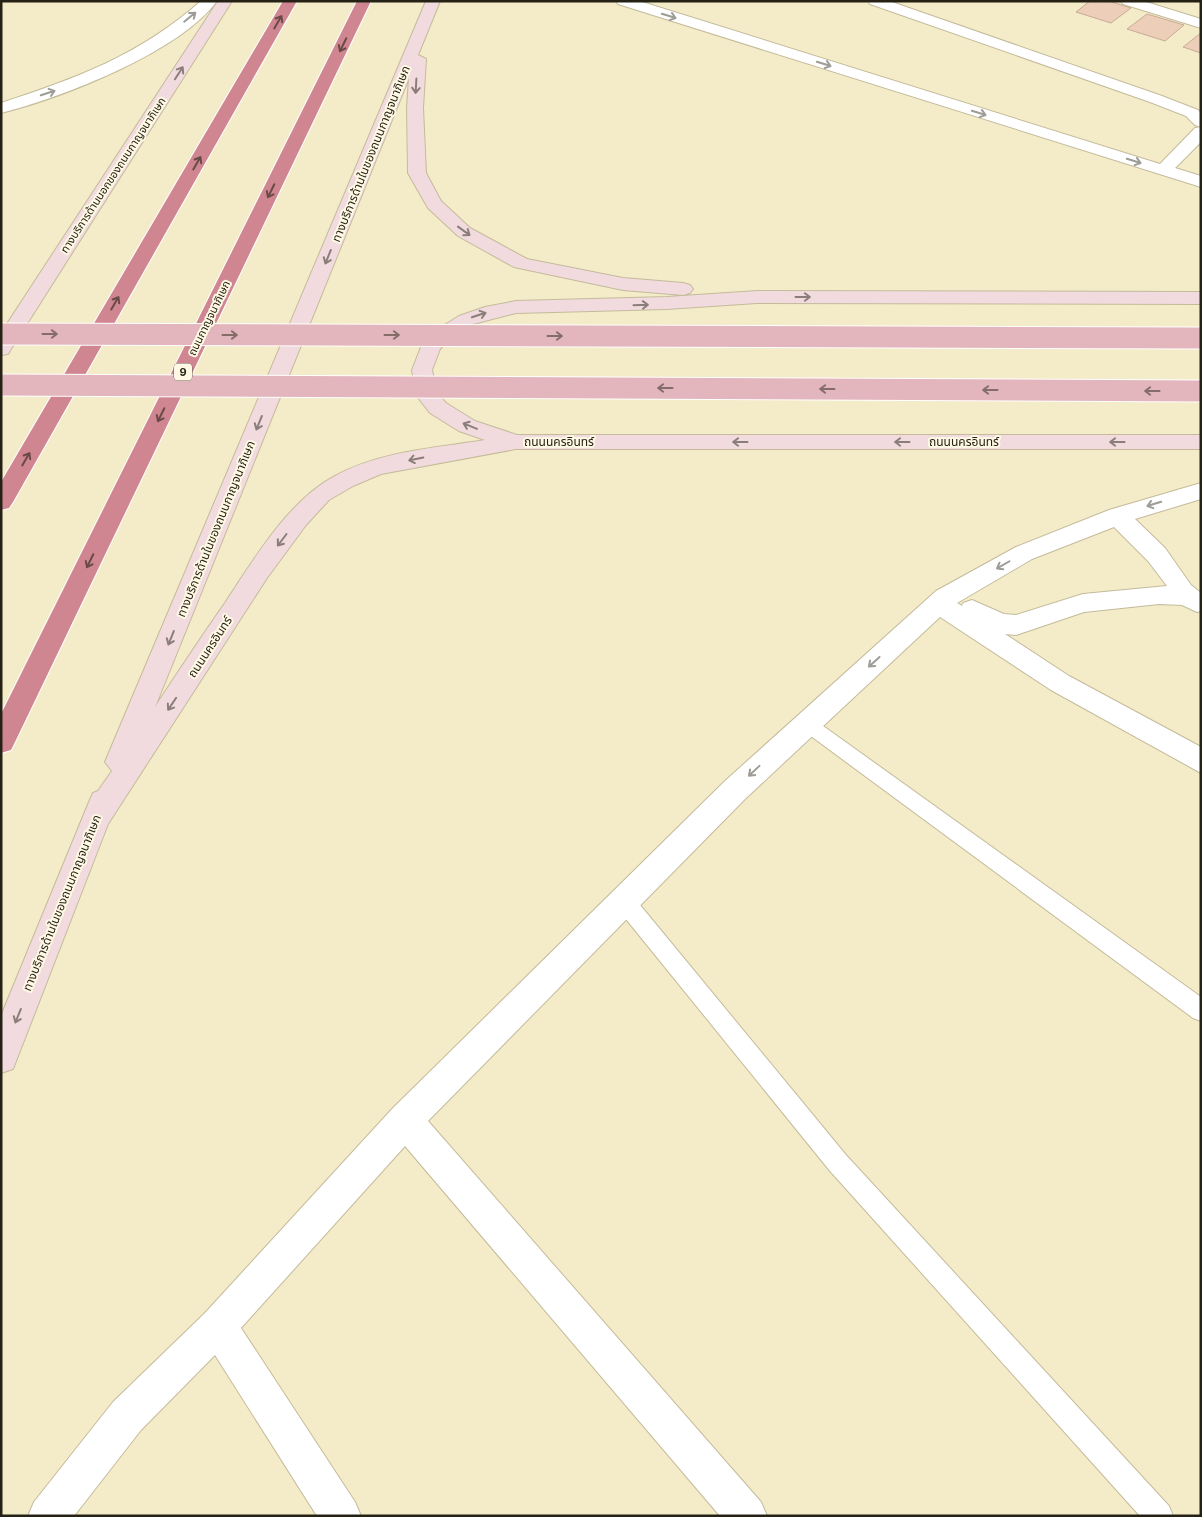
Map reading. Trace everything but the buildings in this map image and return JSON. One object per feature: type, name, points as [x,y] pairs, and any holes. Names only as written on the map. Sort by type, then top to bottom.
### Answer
[{"type":"highway","points":[[1,502],[290,1]]},
{"type":"highway","name":"ถนนกาญจนาภิเษก","points":[[1,742],[364,1]]},
{"type":"main road","name":"ทางบริการด้านนอกของถนนกาญจนาภิเษก","points":[[1,349],[225,1]]},
{"type":"main road","name":"ทางบริการด้านในของถนนกาญจนาภิเษก","points":[[1,1057],[96,819],[433,1]]},
{"type":"main road","points":[[419,38],[415,108],[418,173],[434,204],[464,232],[521,263],[623,284],[756,296],[1201,298]]},
{"type":"main road","points":[[516,442],[467,426],[438,408],[427,395],[422,370],[431,347],[442,335],[466,320],[485,313],[516,307],[667,304],[756,296]]},
{"type":"main road","points":[[1,334],[1201,338]]},
{"type":"main road","points":[[1,385],[1201,391]]},
{"type":"main road","name":"ถนนนครอินทร์","points":[[96,819],[258,572],[298,519],[321,494],[345,480],[375,468],[428,456],[516,442],[1201,442]]},
{"type":"street","points":[[1,108],[57,90],[116,66],[160,41],[210,1]]},
{"type":"street","points":[[622,1],[1201,182]]},
{"type":"street","points":[[875,1],[1156,99],[1192,113],[1201,122]]},
{"type":"street","points":[[1128,1],[1201,24]]},
{"type":"street","points":[[1163,170],[1201,132]]},
{"type":"street","points":[[48,1516],[127,1416],[218,1326],[405,1120],[735,790],[806,723],[942,601],[1024,553],[1117,516],[1201,491]]},
{"type":"street","points":[[1117,516],[1149,546],[1193,600]]},
{"type":"street","points":[[942,601],[1001,624],[1016,625],[1083,603],[1159,595],[1193,600]]},
{"type":"street","points":[[942,601],[1060,683],[1201,761]]},
{"type":"street","points":[[405,1120],[747,1516]]},
{"type":"street","points":[[218,1326],[341,1516]]},
{"type":"lane","points":[[806,723],[1201,1010]]},
{"type":"lane","points":[[624,900],[838,1163],[1159,1516]]}]
